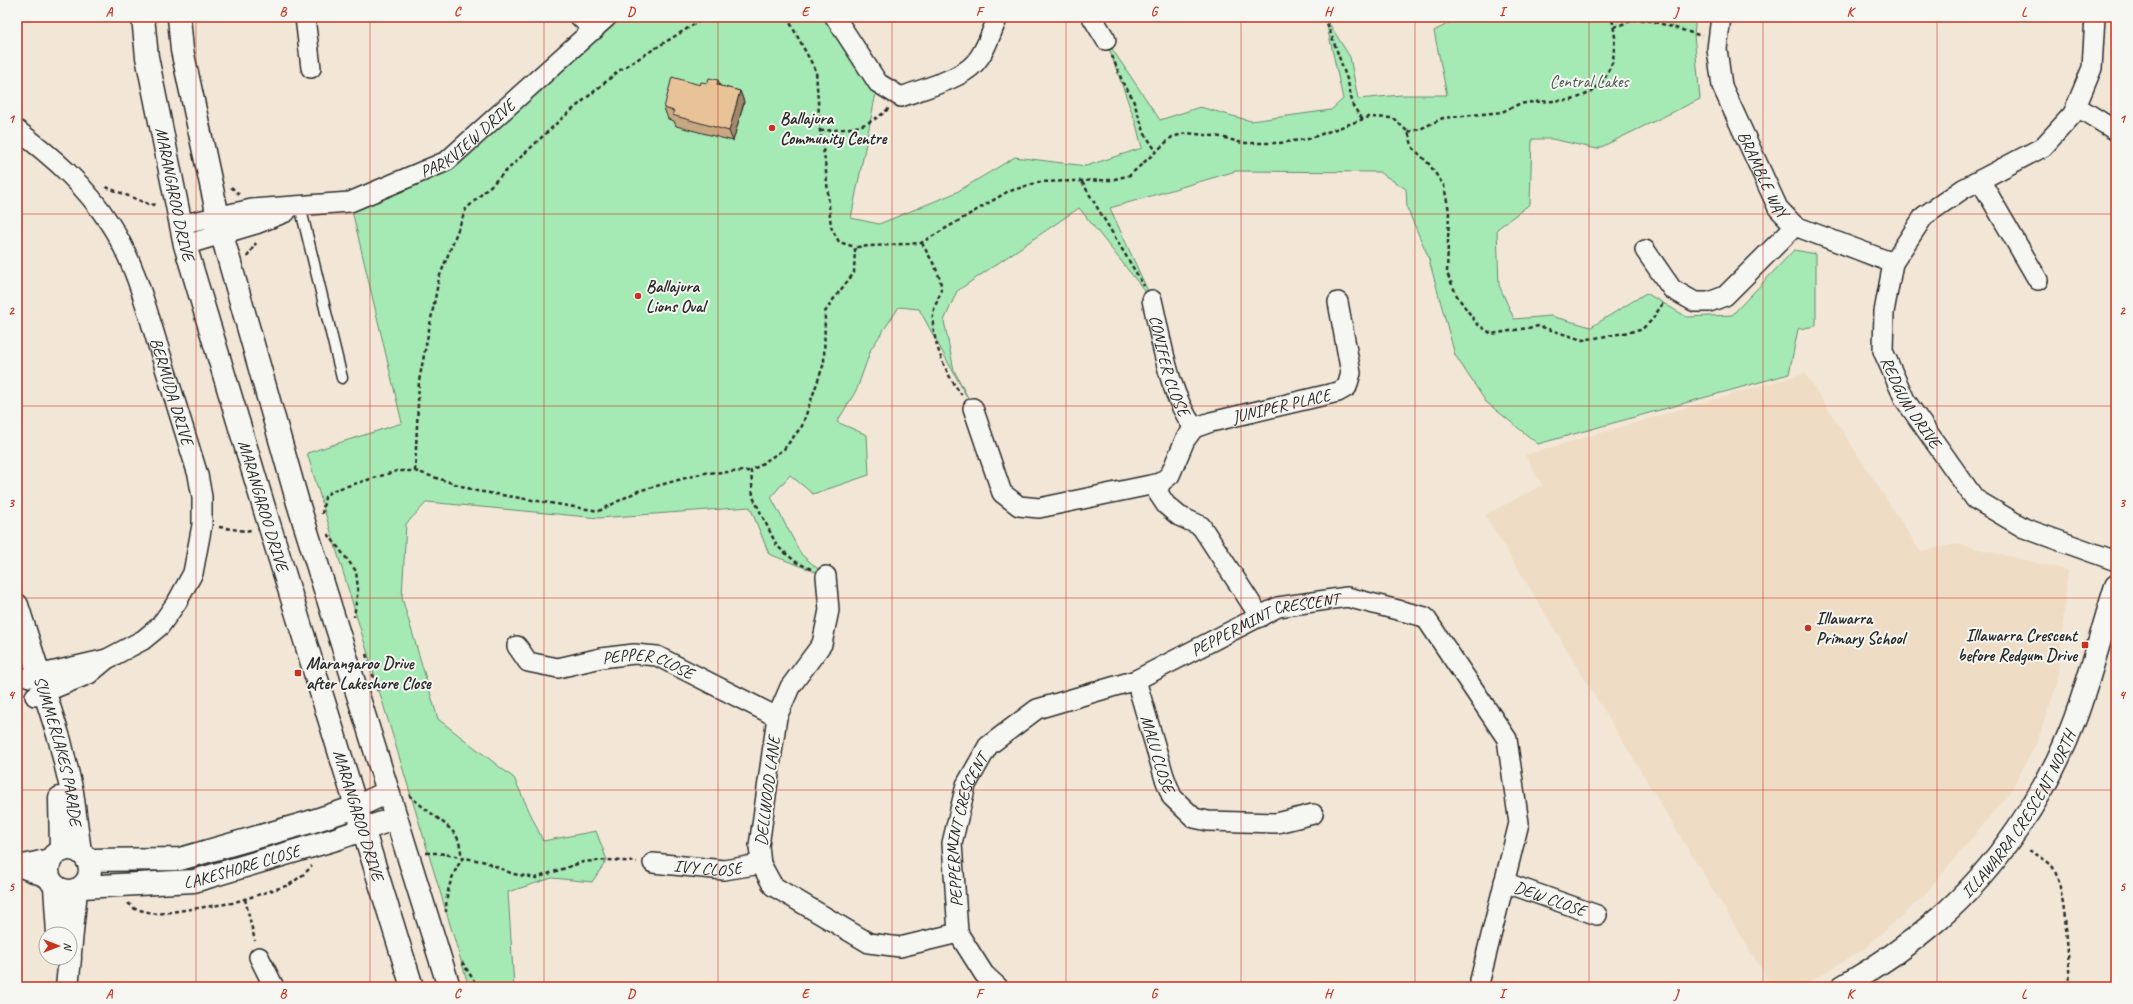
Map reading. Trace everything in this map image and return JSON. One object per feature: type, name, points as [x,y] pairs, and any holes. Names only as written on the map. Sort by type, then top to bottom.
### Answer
[{"type":"main road","name":"MARANGAROO DRIVE","points":[[143,17],[147,57],[185,246],[412,987]]},
{"type":"main road","name":"MARANGAROO DRIVE","points":[[179,17],[182,50],[220,226],[298,503],[398,790],[396,818],[449,987]]},
{"type":"main road","name":"ILLAWARRA CRESCENT NORTH","points":[[1842,987],[1904,946],[1960,900],[1978,880],[2030,811],[2045,785],[2075,719],[2116,586]]},
{"type":"main road","name":"SUMMERLAKES PARADE","points":[[17,605],[54,761],[59,794],[64,865],[59,926]]},
{"type":"main road","name":"ILLAWARRA CRESCENT NORTH","points":[[1862,987],[1899,965],[1948,925],[2003,869],[2054,791],[2082,730],[2116,630]]},
{"type":"main road","name":"SUMMERLAKES PARADE","points":[[17,640],[37,685]]},
{"type":"main road","name":"LAKESHORE CLOSE","points":[[396,818],[363,830],[194,881],[79,888],[65,891],[64,865],[180,859],[310,822],[356,807],[398,790]]},
{"type":"main road","points":[[64,865],[89,866],[89,877],[79,888],[74,926]]},
{"type":"main road","points":[[54,987],[55,966]]},
{"type":"main road","points":[[67,987],[69,966]]},
{"type":"street","points":[[305,17],[311,68]]},
{"type":"street","points":[[580,17],[601,24]]},
{"type":"street","points":[[836,17],[878,83],[901,97],[958,75],[974,64],[986,45],[998,17]]},
{"type":"street","points":[[1092,17],[1106,40]]},
{"type":"street","name":"BRAMBLE WAY","points":[[1721,17],[1717,49],[1722,86],[1778,208],[1795,226],[1893,263]]},
{"type":"street","name":"REDGUM DRIVE","points":[[2096,17],[2092,68],[2073,114],[2043,147],[1963,189],[1924,216],[1893,263],[1884,312],[1883,351],[1905,400],[1975,499],[2024,528],[2116,561]]},
{"type":"street","name":"PARKVIEW DRIVE","points":[[185,246],[220,226],[300,206],[350,202],[447,161],[601,24]]},
{"type":"street","points":[[2076,106],[2116,131]]},
{"type":"street","name":"BERMUDA DRIVE","points":[[17,130],[47,153],[83,186],[110,224],[127,256],[141,291],[198,475],[202,497],[202,525],[193,572],[177,602],[160,626],[143,640],[107,659],[84,662],[37,685]]},
{"type":"street","points":[[1980,180],[2038,280]]},
{"type":"street","name":"PARKVIEW DRIVE","points":[[180,225],[220,226]]},
{"type":"street","points":[[1645,250],[1672,288],[1695,302],[1709,302],[1725,296],[1795,226]]},
{"type":"street","name":"CONIFER CLOSE","points":[[1152,300],[1171,378],[1183,410],[1194,428]]},
{"type":"street","name":"JUNIPER PLACE","points":[[1194,428],[1211,422],[1338,392],[1347,387],[1351,373],[1338,302]]},
{"type":"street","points":[[973,408],[1002,493],[1019,506],[1038,508],[1160,483],[1170,475],[1185,440],[1194,428]]},
{"type":"street","points":[[1160,483],[1158,493],[1166,505],[1179,516],[1201,526],[1260,617]]},
{"type":"street","name":"DELLWOOD LANE","points":[[826,576],[829,610],[822,644],[790,687],[777,717],[759,846],[761,864],[773,886],[869,943],[900,946],[958,933]]},
{"type":"street","name":"PEPPERMINT CRESCENT","points":[[998,987],[984,974],[958,933],[952,843],[966,785],[988,746],[1037,709],[1136,680],[1278,607],[1347,597],[1425,617],[1507,739],[1519,823],[1480,980],[1480,987]]},
{"type":"street","name":"PEPPER CLOSE","points":[[517,646],[528,662],[558,668],[621,655],[634,654],[657,656],[777,717]]},
{"type":"street","name":"MALU CLOSE","points":[[1136,680],[1164,776],[1172,797],[1194,818],[1208,821],[1277,823],[1313,814]]},
{"type":"street","name":"IVY CLOSE","points":[[653,863],[724,870],[761,864]]},
{"type":"street","name":"DEW CLOSE","points":[[1504,882],[1597,915]]},
{"type":"street","points":[[259,957],[274,987]]},
{"type":"lane","points":[[300,206],[342,378]]},
{"type":"path","points":[[415,471],[420,374],[439,278],[466,209],[560,120],[620,70],[706,17]]},
{"type":"path","points":[[787,17],[816,71],[820,131],[825,161],[830,227],[839,242],[855,247],[921,243],[1007,192],[1038,182],[1082,182],[1111,180],[1130,174],[1172,137],[1187,133],[1222,137],[1242,143],[1279,143],[1308,139],[1369,117],[1393,118],[1408,132],[1413,148],[1429,164],[1444,186],[1449,211],[1447,273],[1457,296],[1477,324],[1492,334],[1539,326],[1582,340],[1641,330],[1652,320],[1672,288]]},
{"type":"path","points":[[1325,17],[1348,82],[1353,106],[1363,120]]},
{"type":"path","points":[[1408,132],[1420,129],[1443,118],[1502,112],[1520,104],[1533,102],[1572,100],[1592,92],[1604,80],[1613,61],[1614,27],[1612,17]]},
{"type":"path","points":[[1614,27],[1637,19],[1652,21],[1718,41]]},
{"type":"path","points":[[1106,40],[1123,84],[1134,103],[1145,134],[1156,151]]},
{"type":"path","points":[[820,131],[847,130],[876,120],[901,97]]},
{"type":"path","points":[[1082,182],[1152,300]]},
{"type":"path","points":[[83,186],[93,183],[151,205],[175,200]]},
{"type":"path","points":[[226,184],[245,198],[254,217],[258,239],[244,262]]},
{"type":"path","points":[[921,243],[938,272],[941,288],[933,312],[933,328],[945,367],[956,388],[973,408]]},
{"type":"path","points":[[319,511],[321,516],[325,497],[331,491],[397,471],[415,471],[478,491],[599,510],[638,491],[704,473],[751,471],[784,449],[802,426],[824,363],[825,312],[834,297],[854,273],[855,247]]},
{"type":"path","points":[[751,471],[753,497],[777,546],[796,562],[826,576]]},
{"type":"path","points":[[202,525],[245,531],[269,524]]},
{"type":"path","points":[[325,530],[356,571],[358,589],[354,624]]},
{"type":"path","points":[[366,653],[380,697]]},
{"type":"path","points":[[398,790],[409,795],[421,807],[450,829],[458,838],[462,859],[456,868],[446,893],[446,917]]},
{"type":"path","points":[[2029,850],[2052,866],[2061,891],[2067,938],[2070,985],[2072,987]]},
{"type":"path","points":[[408,855],[418,853],[439,853],[462,859],[486,862],[513,874],[536,878],[583,862],[607,860],[653,863]]},
{"type":"path","points":[[122,898],[135,909],[157,914],[195,910],[244,899],[289,885],[304,874],[314,863]]},
{"type":"path","points":[[244,899],[259,957]]},
{"type":"path","points":[[460,959],[478,987]]},
{"type":"shaded area","name":"Illawarra Primary School","points":[[1805,373],[1920,551],[1957,544],[2068,570],[2057,685],[2037,742],[2010,792],[1923,897],[1863,950],[1801,987],[1772,987],[1485,515],[1542,485],[1525,455]]},
{"type":"green space","name":"Central Lakes","points":[[607,17],[835,17],[878,83],[851,218],[879,224],[955,193],[1015,157],[1086,166],[1142,148],[1136,124],[1106,40],[1160,120],[1200,107],[1251,121],[1331,110],[1343,99],[1325,17],[1350,57],[1358,99],[1401,95],[1447,95],[1434,31],[1449,23],[1448,17],[1696,17],[1694,34],[1700,99],[1597,149],[1552,139],[1532,139],[1530,204],[1497,229],[1499,285],[1514,319],[1551,316],[1591,327],[1646,293],[1687,317],[1732,315],[1794,250],[1816,254],[1816,326],[1798,329],[1789,374],[1538,444],[1486,402],[1455,355],[1428,256],[1407,208],[1406,189],[1379,172],[1236,171],[1110,208],[1152,300],[1079,208],[957,291],[944,321],[954,370],[973,408],[919,309],[899,307],[871,349],[857,389],[837,422],[867,435],[869,475],[813,494],[790,475],[771,497],[801,554],[826,576],[769,554],[750,507],[599,518],[427,502],[406,524],[402,598],[438,719],[514,778],[543,841],[596,831],[607,860],[592,882],[552,878],[508,892],[514,987],[469,987],[307,453],[402,423],[350,202],[447,161]]},
{"type":"building","points":[[672,77],[700,85],[701,82],[707,83],[709,78],[718,80],[717,85],[740,91],[729,131],[672,115],[674,111],[664,108]]},
{"type":"place","name":"Ballajura Community Centre","points":[[772,128]]},
{"type":"place","name":"Ballajura Lions Oval","points":[[638,296]]},
{"type":"place","name":"Illawarra Primary School","points":[[1808,628]]},
{"type":"place","name":"Illawarra Crescent before Redgum Drive","points":[[2085,645]]},
{"type":"place","name":"Marangaroo Drive after Lakeshore Close","points":[[298,673]]}]
